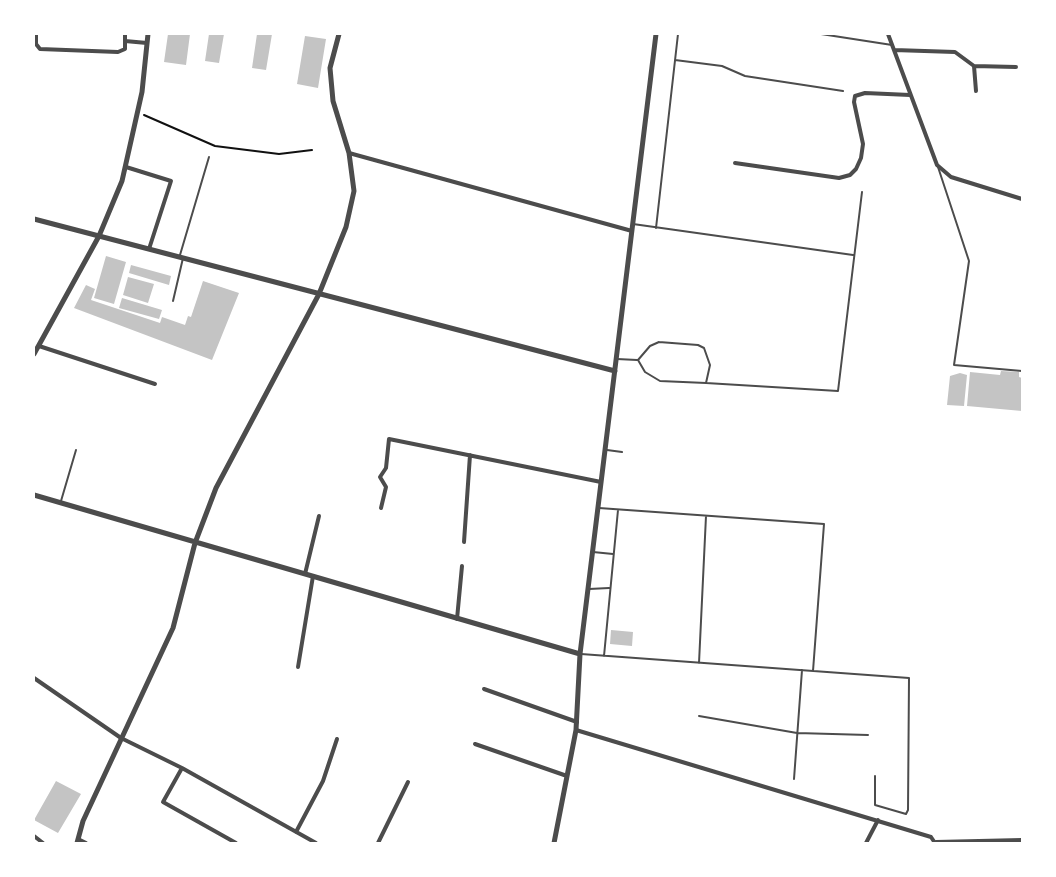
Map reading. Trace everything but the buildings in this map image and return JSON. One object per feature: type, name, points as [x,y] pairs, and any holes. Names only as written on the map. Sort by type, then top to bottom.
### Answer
[{"type":"street","points":[[36,34],[36,44],[40,49],[118,52],[125,48],[124,34]]},
{"type":"street","points":[[34,354],[99,236],[126,166],[138,113],[148,34]]},
{"type":"street","points":[[86,843],[77,841],[83,821],[173,628],[195,543],[216,488],[319,294],[346,228],[354,191],[348,153],[333,101],[330,68],[338,34]]},
{"type":"street","points":[[554,843],[576,730],[580,654],[656,34]]},
{"type":"street","points":[[888,34],[937,165],[951,177],[1022,199]]},
{"type":"street","points":[[125,41],[147,43]]},
{"type":"street","points":[[893,47],[955,52],[974,66],[1016,67]]},
{"type":"street","points":[[974,66],[976,91]]},
{"type":"street","points":[[735,163],[839,178],[850,175],[859,164],[863,144],[854,102],[855,96],[865,93],[910,95]]},
{"type":"street","points":[[348,153],[632,228]]},
{"type":"street","points":[[126,166],[171,181],[149,250]]},
{"type":"street","points":[[34,219],[615,371]]},
{"type":"street","points":[[39,346],[155,384]]},
{"type":"street","points":[[381,508],[386,487],[380,477],[386,468],[389,439],[601,482]]},
{"type":"street","points":[[464,542],[470,455]]},
{"type":"street","points":[[34,494],[195,543],[580,654]]},
{"type":"street","points":[[305,574],[318,516]]},
{"type":"street","points":[[457,619],[462,566]]},
{"type":"street","points":[[298,667],[313,576]]},
{"type":"street","points":[[34,678],[121,738],[182,768],[316,843]]},
{"type":"street","points":[[484,689],[577,722]]},
{"type":"street","points":[[576,730],[932,836],[936,843],[1022,840]]},
{"type":"street","points":[[296,832],[323,781],[337,739]]},
{"type":"street","points":[[475,744],[567,776]]},
{"type":"street","points":[[182,768],[163,802],[236,843]]},
{"type":"street","points":[[378,843],[408,782]]},
{"type":"street","points":[[866,843],[878,820]]},
{"type":"street","points":[[34,836],[43,843]]},
{"type":"lane","points":[[656,228],[678,34]]},
{"type":"lane","points":[[821,34],[893,47]]},
{"type":"lane","points":[[675,60],[722,66],[745,76],[843,91]]},
{"type":"lane","points":[[173,301],[181,258],[209,157]]},
{"type":"lane","points":[[937,165],[969,261],[954,365],[1022,371]]},
{"type":"lane","points":[[638,360],[645,372],[656,380],[838,391],[862,192]]},
{"type":"lane","points":[[632,228],[656,228],[854,255]]},
{"type":"lane","points":[[638,360],[650,346],[659,342],[698,345],[704,348],[710,360],[706,382]]},
{"type":"lane","points":[[617,358],[638,360]]},
{"type":"lane","points":[[60,503],[76,450]]},
{"type":"lane","points":[[605,450],[622,452]]},
{"type":"lane","points":[[598,508],[824,524],[813,671]]},
{"type":"lane","points":[[604,656],[609,588],[618,510]]},
{"type":"lane","points":[[699,663],[706,516]]},
{"type":"lane","points":[[592,552],[613,554]]},
{"type":"lane","points":[[588,589],[609,588]]},
{"type":"lane","points":[[580,654],[910,678],[908,810],[906,814],[875,805],[875,776]]},
{"type":"lane","points":[[794,779],[802,670]]},
{"type":"lane","points":[[699,716],[797,733],[868,735]]},
{"type":"path","points":[[138,113],[215,146],[279,154],[312,150]]}]
